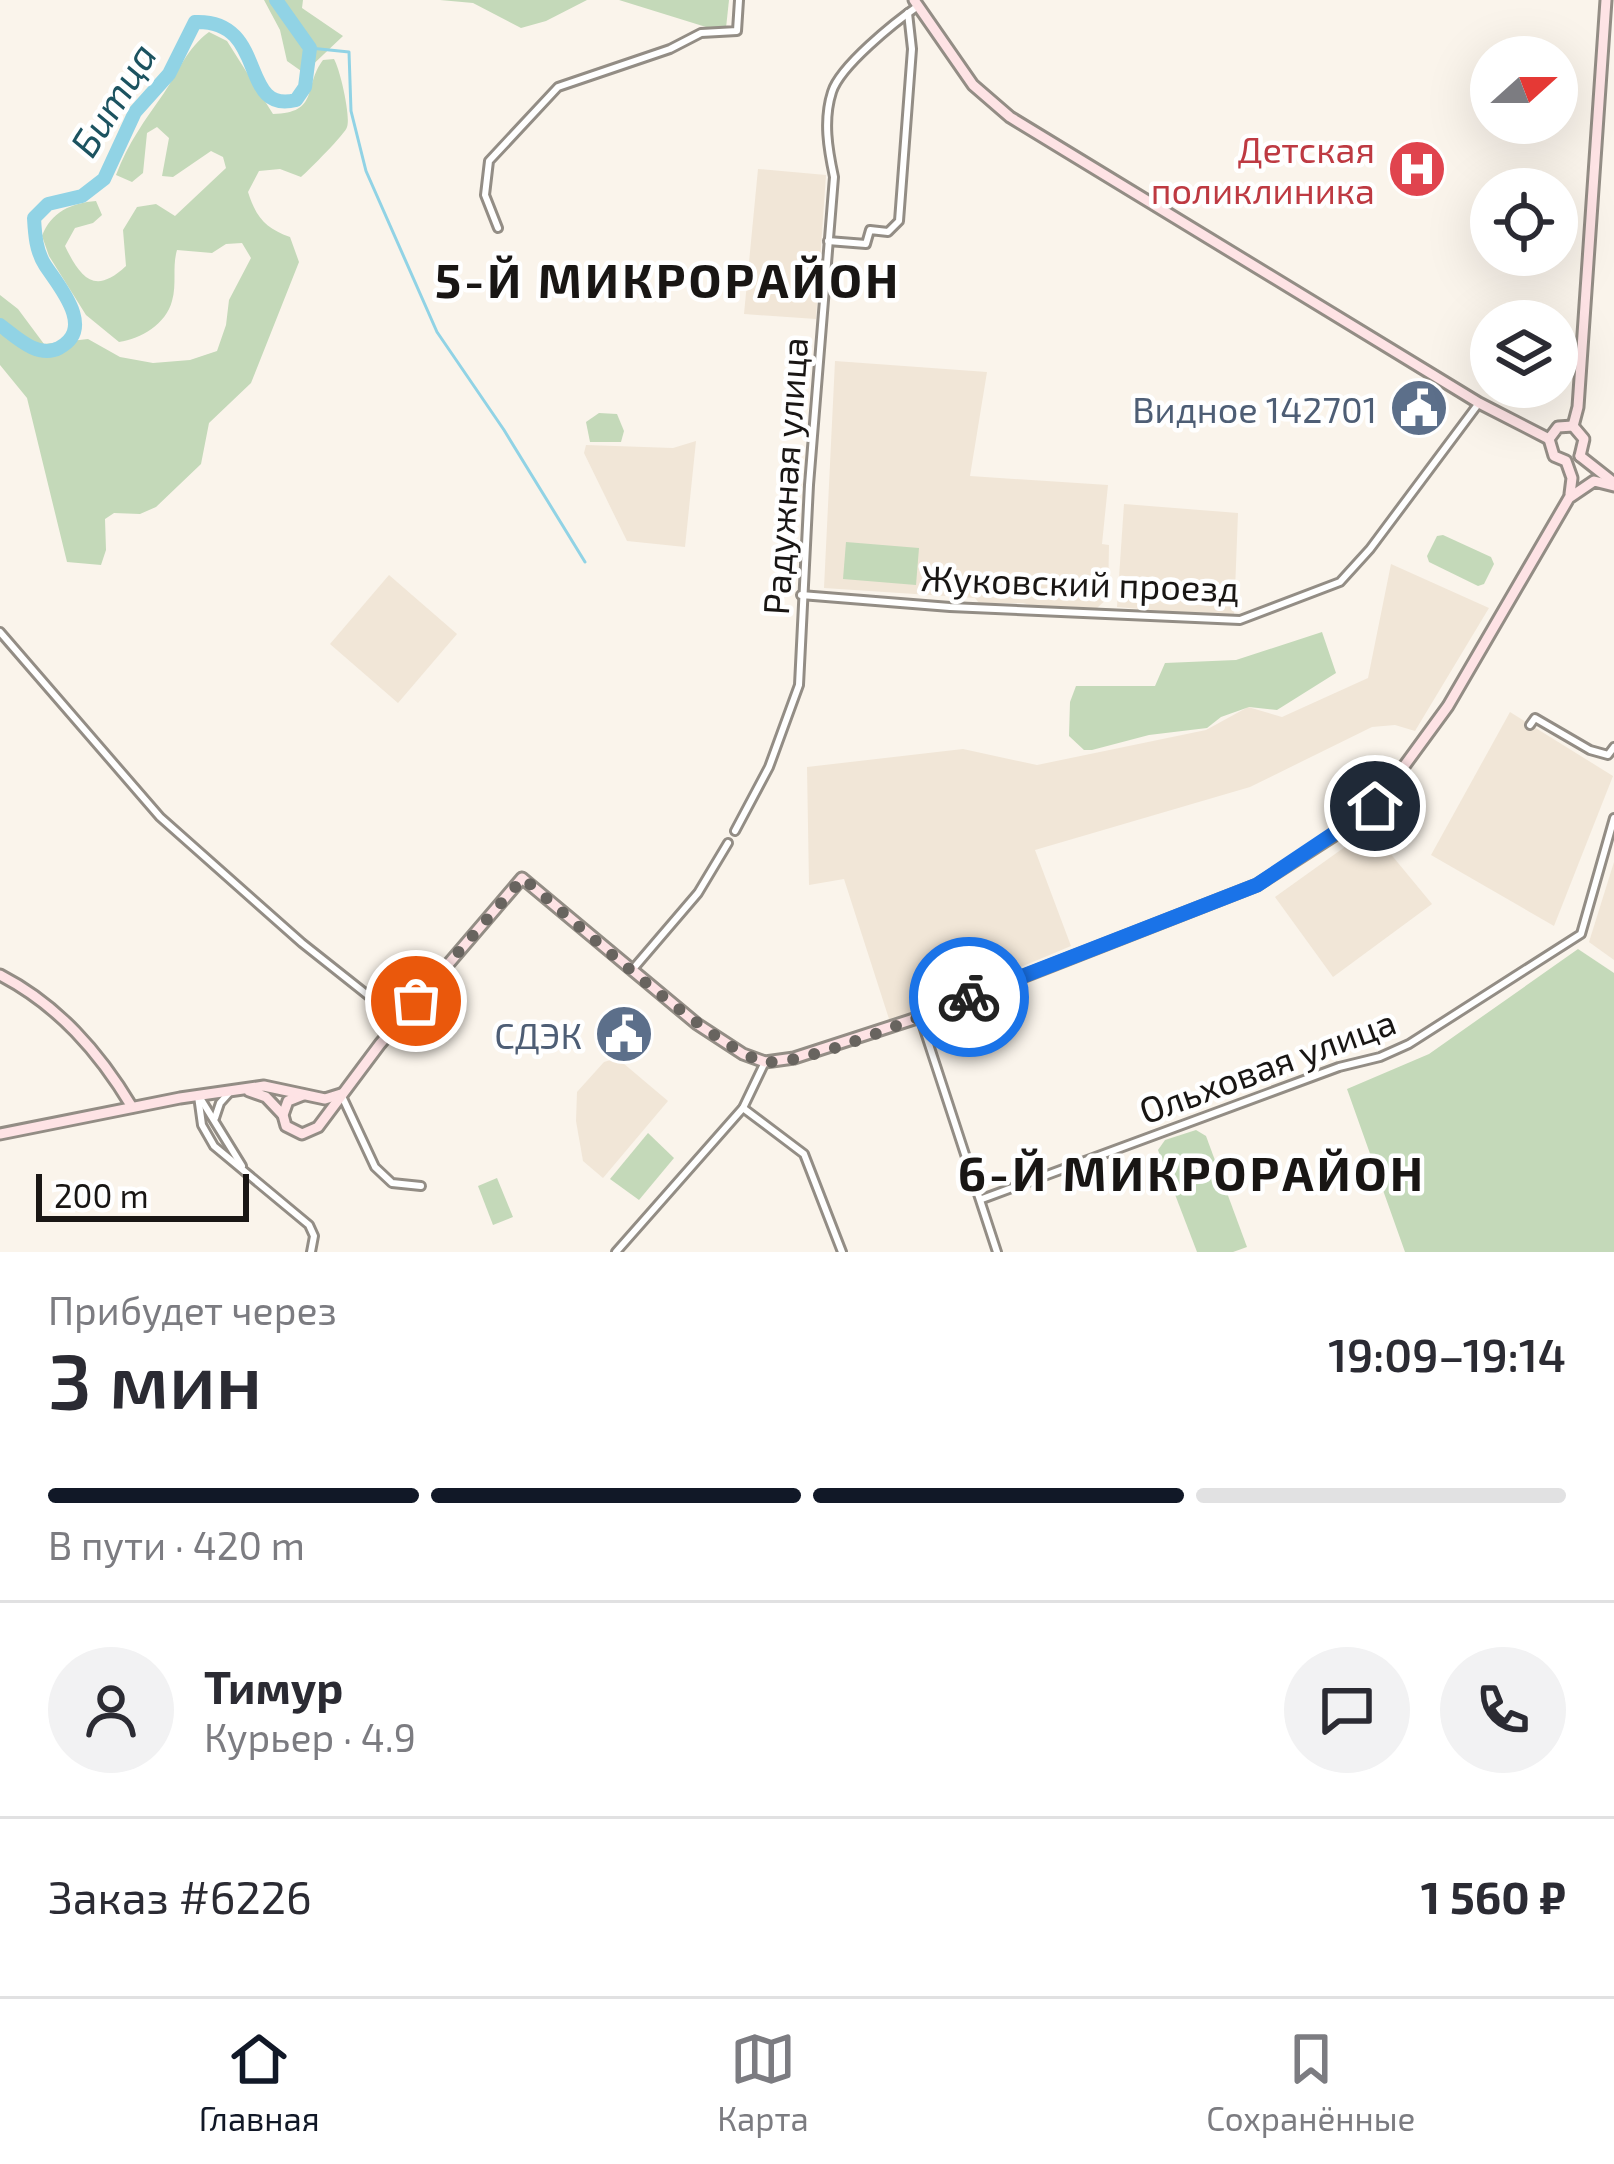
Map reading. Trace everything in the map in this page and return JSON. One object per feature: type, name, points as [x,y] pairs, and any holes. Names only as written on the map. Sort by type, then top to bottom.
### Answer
[{"type":"street","points":[[498,228],[484,195],[489,161],[558,87],[670,49],[701,33],[737,31],[739,0]]},
{"type":"street","points":[[1573,426],[1590,281],[1606,0]]},
{"type":"street","points":[[829,241],[866,244],[870,230],[888,232],[899,221],[913,6]]},
{"type":"street","points":[[913,6],[973,85],[1010,117],[1470,398]]},
{"type":"street","name":"Радужная улица","points":[[735,831],[769,767],[799,685],[801,595],[834,177],[826,144],[832,89],[886,27],[913,6]]},
{"type":"street","name":"Жуковский проезд","points":[[801,595],[964,608],[1240,620],[1340,582],[1476,408]]},
{"type":"street","points":[[1487,408],[1549,440],[1554,456],[1566,461],[1580,455]]},
{"type":"street","points":[[1549,440],[1558,428],[1573,426]]},
{"type":"street","points":[[1573,426],[1584,439],[1580,455]]},
{"type":"street","points":[[1580,455],[1614,484]]},
{"type":"street","points":[[244,1091],[266,1097],[283,1115],[286,1126],[302,1134],[313,1131],[399,1020],[523,878],[714,1036],[765,1062],[794,1058],[920,1017],[1257,885],[1375,806],[1448,706],[1569,498],[1572,478],[1566,461]]},
{"type":"street","points":[[1569,498],[1594,481],[1614,484]]},
{"type":"street","points":[[0,632],[160,817],[302,943],[399,1020]]},
{"type":"street","points":[[1530,725],[1535,718],[1590,750],[1608,755],[1614,747]]},
{"type":"street","name":"Ольховая улица","points":[[982,1199],[1409,1044],[1581,934],[1614,818]]},
{"type":"street","points":[[633,969],[698,893],[728,843]]},
{"type":"street","points":[[0,975],[33,994],[80,1034],[132,1107]]},
{"type":"street","points":[[920,1017],[997,1252]]},
{"type":"street","points":[[616,1252],[742,1108],[765,1062]]},
{"type":"street","points":[[0,1134],[132,1107],[273,1086],[325,1099],[341,1094]]},
{"type":"street","points":[[215,1118],[229,1093]]},
{"type":"street","points":[[341,1094],[375,1167],[392,1183],[421,1186]]},
{"type":"street","points":[[283,1115],[288,1101],[306,1095]]},
{"type":"street","points":[[306,1095],[319,1104],[321,1122]]},
{"type":"street","points":[[198,1096],[244,1169]]},
{"type":"street","points":[[198,1096],[202,1125],[214,1146],[309,1225],[314,1236],[311,1252]]},
{"type":"street","points":[[742,1108],[804,1154],[842,1252]]},
{"type":"shaded area","points":[[758,169],[826,175],[816,319],[744,314]]},
{"type":"shaded area","points":[[835,361],[987,372],[970,476],[1108,485],[1102,544],[1109,545],[1108,598],[1097,608],[1036,607],[824,588]]},
{"type":"shaded area","points":[[696,441],[685,547],[627,541],[584,453],[586,445],[673,448]]},
{"type":"shaded area","points":[[1124,504],[1238,513],[1234,617],[1117,607]]},
{"type":"shaded area","points":[[1391,564],[1489,608],[1415,731],[1395,725],[1372,727],[1250,787],[1035,850],[1071,946],[890,1022],[844,879],[809,885],[807,767],[963,749],[1037,765],[1206,730],[1248,707],[1282,717],[1368,678]]},
{"type":"shaded area","points":[[389,575],[457,634],[398,703],[330,644]]},
{"type":"shaded area","points":[[1510,712],[1613,776],[1554,926],[1431,855]]},
{"type":"shaded area","points":[[1370,829],[1432,904],[1333,977],[1275,897]]},
{"type":"shaded area","points":[[1614,862],[1614,960],[1589,942]]},
{"type":"shaded area","points":[[617,1058],[668,1101],[603,1178],[583,1161],[577,1092],[604,1062]]},
{"type":"green space","points":[[264,0],[303,0],[302,8],[343,36],[304,73],[287,61],[280,30]]},
{"type":"green space","points":[[440,0],[587,0],[521,28],[473,3]]},
{"type":"green space","points":[[619,0],[729,0],[726,28],[706,27]]},
{"type":"green space","points":[[209,32],[227,41],[273,114],[298,109],[323,60],[334,59],[347,127],[301,177],[280,169],[259,171],[248,192],[263,220],[290,237],[299,262],[251,383],[209,423],[201,464],[156,507],[140,514],[114,513],[105,519],[106,550],[101,565],[67,562],[27,398],[0,365],[0,295],[18,309],[44,344],[88,339],[120,357],[153,363],[190,360],[217,351],[229,300],[251,258],[242,243],[226,244],[212,253],[177,250],[173,295],[164,317],[144,334],[119,342],[86,315],[49,256],[42,236],[63,210],[96,201],[102,215],[75,228],[65,246],[83,274],[106,280],[126,266],[123,230],[137,207],[156,204],[175,216],[226,168],[223,157],[211,151],[173,177],[162,176],[169,138],[157,127],[147,133],[143,173],[132,182],[116,175],[131,142],[184,60]]},
{"type":"green space","points":[[599,413],[617,414],[624,431],[621,442],[590,442],[586,422]]},
{"type":"green space","points":[[1437,536],[1491,557],[1494,564],[1484,584],[1478,586],[1429,562],[1427,556]]},
{"type":"green space","points":[[846,542],[919,548],[916,585],[843,579]]},
{"type":"green space","points":[[1322,632],[1336,673],[1277,710],[1249,707],[1207,728],[1149,735],[1092,750],[1084,750],[1069,736],[1070,702],[1076,686],[1155,686],[1165,663],[1236,660]]},
{"type":"green space","points":[[1578,949],[1614,973],[1614,1252],[1405,1252],[1347,1089],[1429,1054]]},
{"type":"green space","points":[[1196,1130],[1206,1136],[1247,1247],[1197,1252],[1158,1150],[1165,1140]]},
{"type":"green space","points":[[648,1133],[674,1158],[639,1200],[610,1179]]},
{"type":"green space","points":[[497,1178],[513,1217],[493,1225],[478,1186]]},
{"type":"waterway","name":"Битца","points":[[0,325],[43,351],[59,348],[70,339],[75,329],[71,306],[40,254],[34,218],[48,204],[82,196],[104,179],[135,112],[169,74],[195,22],[218,25],[234,35],[266,94],[278,101],[296,100],[305,87],[310,48],[276,0]]},
{"type":"waterway","points":[[310,48],[349,52],[351,111],[366,171],[437,332],[585,562]]},
{"type":"way so far","points":[[416,1001],[523,878],[697,1024],[743,1054],[765,1062],[818,1051],[969,997]]},
{"type":"place","name":"Детская поликлиника","points":[[1417,169]]},
{"type":"place","name":"Видное 142701","points":[[1419,408]]},
{"type":"place","name":"СДЭК","points":[[624,1034]]},
{"type":"district","name":"5-Й МИКРОРАЙОН","points":[[668,279]]},
{"type":"district","name":"6-Й МИКРОРАЙОН","points":[[1192,1172]]},
{"type":"route","points":[[969,997],[1257,885],[1375,806]]}]
